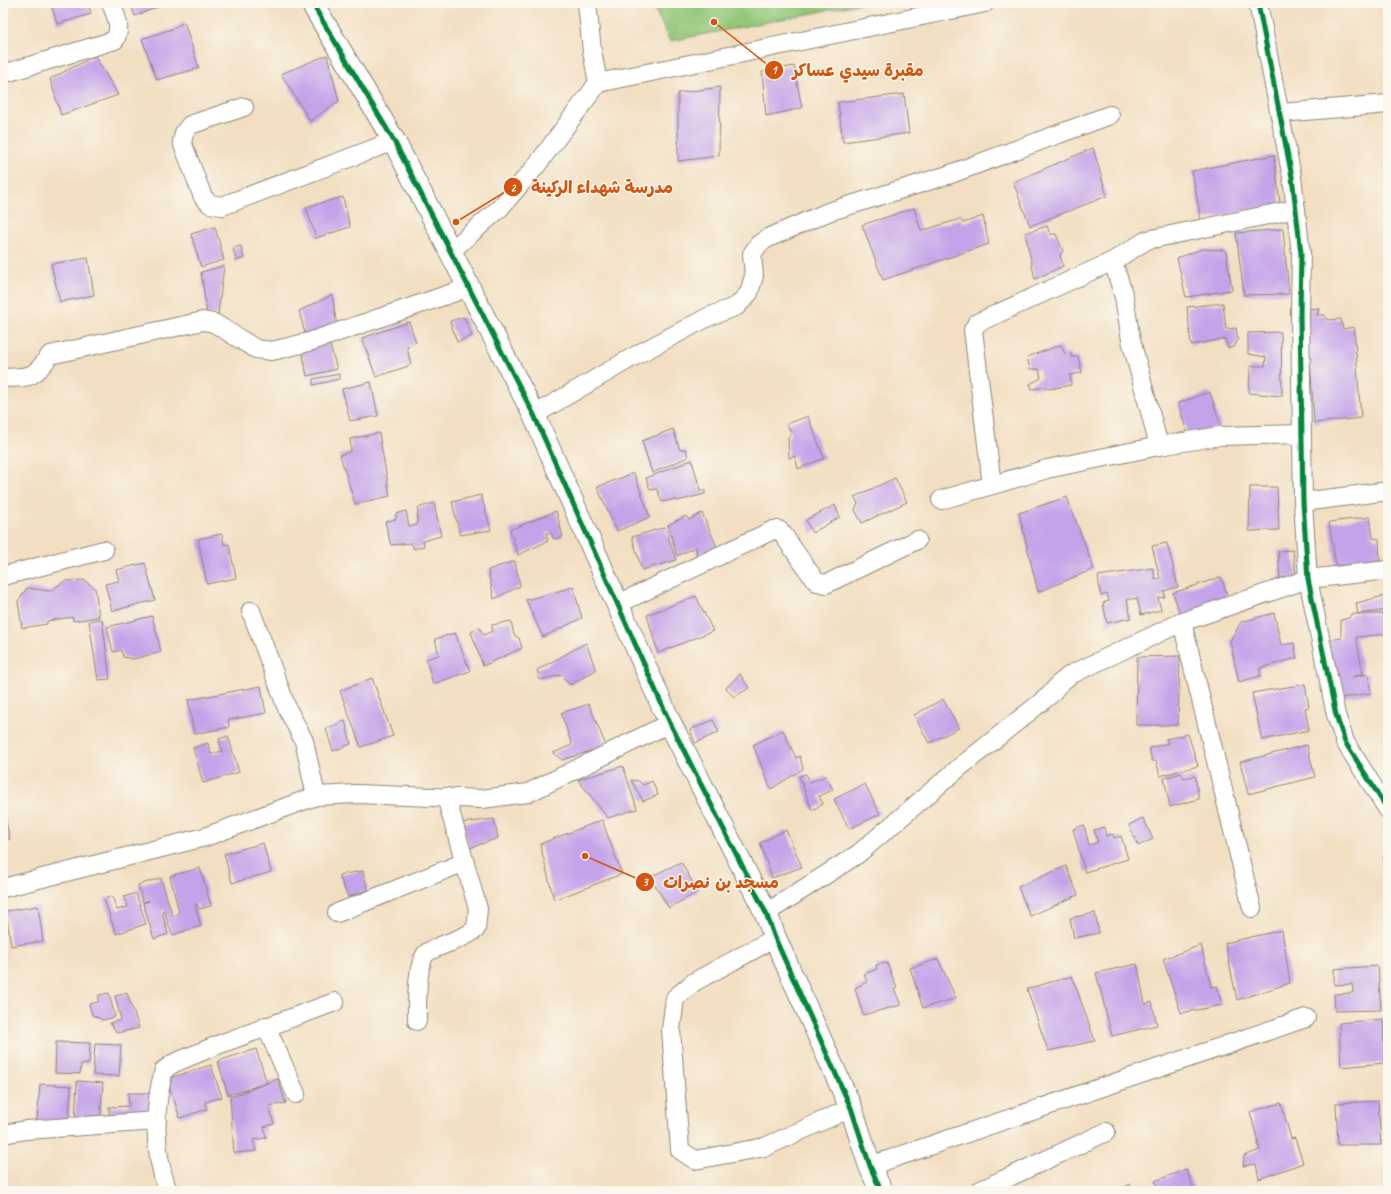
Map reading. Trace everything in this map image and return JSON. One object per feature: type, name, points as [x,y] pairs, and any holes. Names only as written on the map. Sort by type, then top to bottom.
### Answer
[{"type":"street","points":[[3,74],[115,40],[119,32],[111,3]]},
{"type":"street","points":[[312,3],[394,141],[470,287],[534,415],[670,723],[766,913],[775,938],[851,1108],[870,1166],[881,1191]]},
{"type":"street","points":[[588,3],[592,51],[598,83]]},
{"type":"street","points":[[451,251],[500,208],[536,166],[598,83],[985,3]]},
{"type":"street","points":[[1258,3],[1281,113],[1292,177],[1301,253],[1300,316],[1303,502],[1308,579],[1336,714],[1345,742],[1388,810]]},
{"type":"street","points":[[1281,113],[1388,104]]},
{"type":"street","points":[[244,107],[190,125],[184,133],[182,142],[203,197],[210,204],[222,206],[394,141]]},
{"type":"street","points":[[534,415],[631,358],[708,317],[737,306],[749,293],[754,276],[752,254],[759,244],[775,235],[828,212],[948,175],[1110,115]]},
{"type":"street","points":[[992,485],[974,327],[977,322],[1113,261],[1147,240],[1296,209]]},
{"type":"street","points":[[1113,261],[1124,297],[1130,340],[1159,446]]},
{"type":"street","points":[[3,378],[27,377],[38,373],[50,356],[203,321],[214,323],[256,349],[272,351],[308,342],[470,287]]},
{"type":"street","points":[[941,500],[1047,469],[1159,446],[1220,436],[1302,434]]},
{"type":"street","points":[[1303,502],[1388,491]]},
{"type":"street","points":[[618,604],[773,530],[779,530],[782,533],[812,576],[820,584],[826,584],[917,540]]},
{"type":"street","points":[[3,576],[104,550]]},
{"type":"street","points":[[766,913],[858,854],[960,767],[1050,695],[1059,684],[1070,675],[1182,622],[1308,579],[1388,570]]},
{"type":"street","points":[[251,611],[287,708],[304,742],[316,796]]},
{"type":"street","points":[[1182,622],[1252,908]]},
{"type":"street","points":[[3,888],[205,838],[316,796],[357,794],[482,799],[528,794],[670,723]]},
{"type":"street","points":[[416,1021],[419,978],[422,961],[427,952],[465,938],[476,929],[478,909],[446,797]]},
{"type":"street","points":[[337,913],[465,862]]},
{"type":"street","points":[[775,938],[694,982],[675,998],[671,1030],[680,1150],[695,1160],[765,1146],[851,1108]]},
{"type":"street","points":[[167,1189],[160,1171],[156,1140],[164,1070],[168,1066],[266,1026],[334,1002]]},
{"type":"street","points":[[870,1166],[1306,1018]]},
{"type":"street","points":[[266,1026],[296,1094]]},
{"type":"street","points":[[3,1134],[26,1130],[157,1121]]},
{"type":"street","points":[[979,1191],[1106,1132]]},
{"type":"green space","points":[[652,3],[864,3],[670,41]]},
{"type":"building","points":[[51,3],[88,3],[91,14],[57,24]]},
{"type":"building","points":[[130,3],[168,3],[135,16]]},
{"type":"building","points":[[184,22],[199,68],[157,80],[142,39],[172,29]]},
{"type":"building","points":[[327,55],[339,101],[310,121],[281,74]]},
{"type":"building","points":[[95,56],[118,95],[61,115],[50,79]]},
{"type":"building","points":[[794,66],[802,108],[766,116],[762,72]]},
{"type":"building","points":[[720,87],[719,156],[678,161],[678,93]]},
{"type":"building","points":[[904,94],[909,133],[843,142],[838,102]]},
{"type":"building","points":[[1093,148],[1107,196],[1030,226],[1013,182]]},
{"type":"building","points":[[1274,155],[1280,204],[1201,220],[1192,171]]},
{"type":"building","points":[[343,197],[350,227],[316,238],[306,207]]},
{"type":"building","points":[[1384,201],[1388,201],[1388,227],[1387,227]]},
{"type":"building","points":[[914,208],[921,231],[960,219],[963,223],[983,216],[989,244],[883,280],[862,225]]},
{"type":"building","points":[[1047,226],[1050,234],[1056,234],[1063,251],[1060,255],[1063,266],[1035,279],[1025,233]]},
{"type":"building","points":[[215,227],[224,260],[201,267],[191,234]]},
{"type":"building","points":[[1283,229],[1289,294],[1244,295],[1236,233]]},
{"type":"building","points":[[241,246],[244,258],[236,261],[233,248]]},
{"type":"building","points":[[1202,249],[1223,250],[1226,252],[1232,290],[1186,297],[1177,258]]},
{"type":"building","points":[[88,258],[94,295],[60,302],[51,264]]},
{"type":"building","points":[[224,266],[218,314],[207,314],[201,272]]},
{"type":"building","points":[[332,295],[337,326],[306,338],[299,311]]},
{"type":"building","points":[[1223,303],[1226,329],[1236,328],[1238,340],[1234,347],[1228,348],[1225,339],[1191,345],[1187,307]]},
{"type":"building","points":[[1319,308],[1317,315],[1325,315],[1327,320],[1341,319],[1343,329],[1354,327],[1361,418],[1314,423],[1307,309]]},
{"type":"building","points":[[464,317],[472,336],[457,342],[450,321]]},
{"type":"building","points":[[409,322],[416,342],[407,347],[411,365],[376,377],[362,338]]},
{"type":"building","points":[[1281,332],[1282,396],[1249,393],[1250,366],[1265,366],[1266,357],[1248,354],[1248,333]]},
{"type":"building","points":[[329,342],[337,369],[307,376],[302,351]]},
{"type":"building","points":[[1061,345],[1065,354],[1070,352],[1072,357],[1078,356],[1082,373],[1070,375],[1071,385],[1049,389],[1046,387],[1032,389],[1030,384],[1041,378],[1039,369],[1030,369],[1027,357]]},
{"type":"building","points":[[339,374],[339,379],[313,385],[313,379]]},
{"type":"building","points":[[371,382],[378,416],[350,421],[342,389]]},
{"type":"building","points":[[1210,392],[1221,426],[1188,436],[1178,403]]},
{"type":"building","points":[[808,416],[824,458],[798,469],[795,456],[789,458],[788,438],[791,433],[787,424]]},
{"type":"building","points":[[673,429],[680,450],[686,449],[688,457],[652,473],[642,441]]},
{"type":"building","points":[[379,433],[390,496],[355,504],[340,455],[351,451],[350,439]]},
{"type":"building","points":[[692,460],[700,490],[705,490],[705,494],[677,501],[676,499],[662,502],[657,489],[650,490],[646,478]]},
{"type":"building","points":[[634,473],[650,517],[617,531],[597,487]]},
{"type":"building","points":[[895,478],[907,502],[862,523],[855,510],[858,503],[854,497]]},
{"type":"building","points":[[1250,487],[1277,487],[1279,530],[1249,531]]},
{"type":"building","points":[[481,495],[491,530],[460,535],[452,502]]},
{"type":"building","points":[[1067,497],[1094,569],[1038,592],[1019,513]]},
{"type":"building","points":[[434,503],[441,536],[423,541],[424,546],[414,549],[411,543],[391,545],[385,522],[396,519],[396,514],[406,511],[409,526],[417,525],[418,508]]},
{"type":"building","points":[[835,505],[840,517],[812,533],[806,520]]},
{"type":"building","points":[[556,511],[563,537],[554,539],[551,533],[546,533],[548,541],[518,555],[510,530]]},
{"type":"building","points":[[702,513],[718,549],[697,558],[696,547],[677,556],[668,525],[686,516],[689,520]]},
{"type":"building","points":[[1370,517],[1373,538],[1379,539],[1380,564],[1336,566],[1329,522]]},
{"type":"building","points":[[665,527],[676,560],[642,570],[632,537]]},
{"type":"building","points":[[222,534],[224,545],[229,544],[236,578],[207,584],[198,539]]},
{"type":"building","points":[[1167,543],[1178,587],[1164,591],[1165,597],[1158,598],[1161,610],[1141,615],[1137,598],[1127,600],[1131,618],[1107,623],[1103,603],[1109,601],[1107,594],[1101,596],[1098,576],[1153,568],[1155,579],[1160,578],[1152,546]]},
{"type":"building","points":[[1293,550],[1296,577],[1280,578],[1278,551]]},
{"type":"building","points":[[515,561],[520,586],[494,599],[488,570]]},
{"type":"building","points":[[145,563],[155,600],[112,611],[105,584],[119,581],[116,570]]},
{"type":"building","points":[[1221,577],[1230,603],[1182,619],[1173,593]]},
{"type":"building","points":[[84,580],[95,588],[99,617],[73,621],[73,617],[47,621],[47,624],[22,628],[18,601],[27,588],[50,591],[65,581]]},
{"type":"building","points":[[573,587],[582,618],[543,637],[526,600]]},
{"type":"building","points":[[1388,595],[1388,610],[1358,614],[1356,603]]},
{"type":"building","points":[[696,596],[713,631],[658,653],[647,615]]},
{"type":"building","points":[[1274,613],[1281,645],[1294,643],[1297,658],[1260,668],[1260,676],[1239,682],[1230,641],[1241,622]]},
{"type":"building","points":[[1351,614],[1385,614],[1388,634],[1356,637],[1363,674],[1352,677],[1368,674],[1371,693],[1341,698],[1326,641],[1341,638],[1341,620],[1349,618]]},
{"type":"building","points":[[152,616],[161,652],[133,659],[123,657],[121,650],[113,652],[107,627]]},
{"type":"building","points":[[102,619],[110,679],[98,680],[89,621]]},
{"type":"building","points":[[511,621],[514,635],[519,638],[522,648],[483,666],[471,632],[479,627],[484,635],[492,631],[492,625]]},
{"type":"building","points":[[455,633],[470,671],[433,684],[426,659],[439,655],[435,639]]},
{"type":"building","points":[[586,643],[596,670],[570,685],[560,675],[540,680],[537,670]]},
{"type":"building","points":[[1180,656],[1178,725],[1136,725],[1137,657]]},
{"type":"building","points":[[740,674],[749,688],[734,697],[726,688]]},
{"type":"building","points":[[372,678],[393,736],[361,747],[340,691]]},
{"type":"building","points":[[1305,684],[1309,707],[1305,708],[1309,730],[1262,740],[1252,693]]},
{"type":"building","points":[[261,686],[266,713],[228,720],[229,727],[194,734],[188,700]]},
{"type":"building","points":[[943,699],[959,728],[929,743],[914,715]]},
{"type":"building","points":[[589,704],[606,746],[562,760],[553,753],[572,745],[561,713]]},
{"type":"building","points":[[713,720],[719,732],[695,743],[690,730]]},
{"type":"building","points":[[345,721],[351,744],[333,751],[326,729]]},
{"type":"building","points":[[783,730],[796,758],[800,756],[803,769],[771,789],[753,745]]},
{"type":"building","points":[[1188,734],[1198,766],[1160,776],[1156,761],[1152,761],[1149,748],[1168,743],[1166,739]]},
{"type":"building","points":[[228,736],[239,772],[203,783],[193,748],[208,743],[211,754],[222,751],[219,739]]},
{"type":"building","points":[[1307,745],[1315,777],[1248,794],[1240,762]]},
{"type":"building","points":[[623,766],[637,809],[608,818],[578,780]]},
{"type":"building","points":[[1181,773],[1184,778],[1195,776],[1199,799],[1170,807],[1164,778]]},
{"type":"building","points":[[806,774],[810,782],[826,776],[833,790],[819,796],[823,804],[812,810],[799,776]]},
{"type":"building","points":[[631,780],[639,781],[643,785],[652,781],[658,795],[643,801]]},
{"type":"building","points":[[865,784],[880,814],[849,829],[834,799]]},
{"type":"building","points":[[3,809],[10,839],[3,841]]},
{"type":"building","points":[[1143,818],[1153,839],[1138,846],[1129,825]]},
{"type":"building","points":[[494,819],[498,838],[470,848],[462,823]]},
{"type":"building","points":[[602,820],[622,874],[554,900],[540,844]]},
{"type":"building","points":[[1084,825],[1089,845],[1098,842],[1094,830],[1104,827],[1106,836],[1113,834],[1114,838],[1121,836],[1128,859],[1085,872],[1073,829]]},
{"type":"building","points":[[786,830],[802,867],[772,878],[760,843]]},
{"type":"building","points":[[263,843],[271,872],[232,883],[224,854]]},
{"type":"building","points":[[1388,856],[1388,874],[1383,857]]},
{"type":"building","points":[[681,862],[698,892],[669,908],[650,877]]},
{"type":"building","points":[[1066,866],[1078,895],[1030,916],[1018,887]]},
{"type":"building","points":[[200,868],[211,906],[199,909],[197,904],[195,905],[201,926],[172,935],[164,910],[162,911],[168,934],[154,939],[143,903],[149,900],[143,902],[138,885],[161,878],[173,917],[179,912],[170,876]]},
{"type":"building","points":[[363,871],[368,890],[348,897],[339,875]]},
{"type":"building","points":[[136,893],[146,924],[116,934],[104,899],[112,896],[117,910],[128,907],[124,897]]},
{"type":"building","points":[[38,906],[43,941],[11,946],[6,911]]},
{"type":"building","points":[[1095,913],[1099,933],[1074,938],[1070,918]]},
{"type":"building","points":[[1282,930],[1290,983],[1237,1000],[1225,943]]},
{"type":"building","points":[[1201,945],[1211,987],[1217,986],[1222,1005],[1181,1013],[1163,959]]},
{"type":"building","points":[[938,959],[956,998],[923,1008],[910,968]]},
{"type":"building","points":[[887,963],[897,988],[894,989],[901,1005],[863,1015],[855,988],[867,982],[864,974],[877,969],[876,965]]},
{"type":"building","points":[[1137,964],[1145,1004],[1152,1002],[1157,1025],[1112,1036],[1096,973]]},
{"type":"building","points":[[1378,966],[1381,1010],[1335,1011],[1334,994],[1353,993],[1352,984],[1334,985],[1334,969]]},
{"type":"building","points":[[1072,976],[1095,1041],[1048,1051],[1027,989]]},
{"type":"building","points":[[109,993],[115,1017],[103,1020],[92,1015],[89,1004],[98,1002],[99,995]]},
{"type":"building","points":[[127,993],[139,1028],[117,1033],[110,1023],[121,1020],[115,996]]},
{"type":"building","points":[[1383,1019],[1385,1063],[1341,1067],[1339,1023]]},
{"type":"building","points":[[56,1042],[90,1043],[89,1064],[81,1064],[80,1074],[55,1073]]},
{"type":"building","points":[[95,1044],[121,1045],[119,1076],[93,1075]]},
{"type":"building","points":[[256,1049],[267,1083],[228,1095],[218,1061]]},
{"type":"building","points":[[211,1065],[222,1097],[205,1102],[207,1109],[180,1118],[167,1079]]},
{"type":"building","points":[[278,1079],[286,1103],[269,1106],[274,1124],[264,1127],[266,1138],[253,1140],[256,1151],[234,1153],[230,1097]]},
{"type":"building","points":[[77,1081],[103,1083],[100,1123],[75,1122]]},
{"type":"building","points":[[40,1084],[71,1086],[69,1122],[37,1120]]},
{"type":"building","points":[[128,1093],[154,1093],[155,1119],[109,1120],[109,1107],[129,1106]]},
{"type":"building","points":[[1378,1101],[1381,1145],[1338,1145],[1336,1103]]},
{"type":"building","points":[[1281,1103],[1291,1139],[1295,1138],[1303,1163],[1259,1179],[1256,1164],[1243,1166],[1244,1156],[1260,1150],[1250,1112]]},
{"type":"building","points":[[1186,1169],[1195,1191],[1159,1191],[1155,1181]]},
{"type":"building","points":[[1130,1184],[1133,1191],[1118,1191]]},
{"type":"cycle path","points":[[312,3],[394,141],[534,415],[670,723],[766,913],[775,938],[851,1108],[870,1166],[881,1191]]},
{"type":"cycle path","points":[[1258,3],[1292,177],[1301,253],[1300,316],[1303,502],[1308,579],[1336,715],[1345,742],[1388,810]]},
{"type":"place","name":"مقبرة سيدي عساكر","points":[[714,22]]},
{"type":"place","name":"مدرسة شهداء الركينة","points":[[456,222]]},
{"type":"place","name":"مسجد بن نصرات","points":[[585,856]]}]
